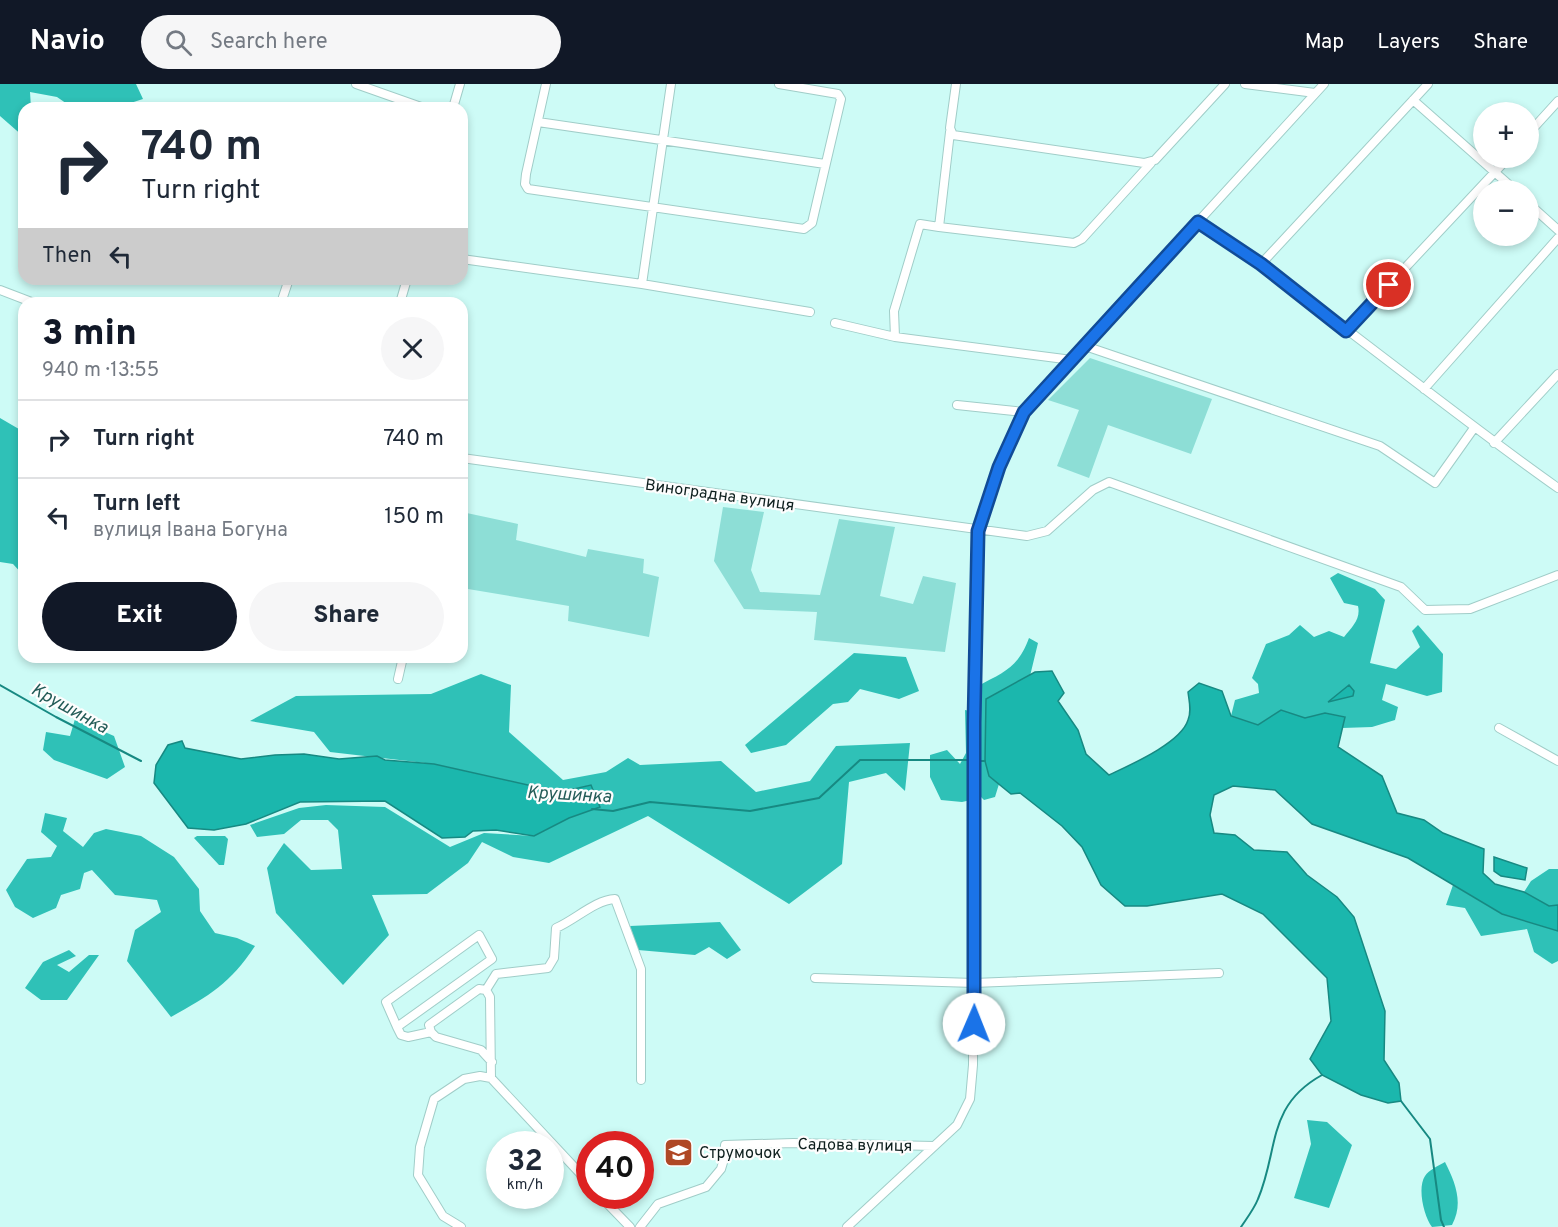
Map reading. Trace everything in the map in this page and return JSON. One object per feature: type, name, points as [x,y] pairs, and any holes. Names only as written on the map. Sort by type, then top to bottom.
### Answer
[{"type":"street","points":[[356,84],[407,102]]},
{"type":"street","points":[[455,102],[460,84]]},
{"type":"street","points":[[546,84],[526,174],[525,184],[528,189],[804,230],[812,223],[840,96],[779,84]]},
{"type":"street","points":[[642,284],[671,84]]},
{"type":"street","points":[[939,227],[956,84]]},
{"type":"street","points":[[895,337],[894,311],[920,224],[1074,243],[1082,239],[1225,84]]},
{"type":"street","points":[[1245,84],[1315,93]]},
{"type":"street","points":[[847,1227],[957,1125],[970,1099],[974,983],[974,723],[978,531],[999,467],[1024,412],[1324,84]]},
{"type":"street","points":[[1261,264],[1428,84]]},
{"type":"street","points":[[1413,100],[1504,180]]},
{"type":"street","points":[[1539,122],[1558,101]]},
{"type":"street","points":[[538,122],[825,164]]},
{"type":"street","points":[[950,132],[953,135],[1151,162]]},
{"type":"street","points":[[1346,331],[1499,168]]},
{"type":"street","points":[[1539,213],[1558,230]]},
{"type":"street","points":[[1198,222],[1261,264],[1474,428],[1558,488]]},
{"type":"street","points":[[1424,389],[1558,238]]},
{"type":"street","points":[[468,260],[642,284],[810,312]]},
{"type":"street","points":[[0,290],[18,297]]},
{"type":"street","points":[[835,323],[895,337],[1072,360]]},
{"type":"street","points":[[1085,346],[1380,446],[1435,483],[1474,428]]},
{"type":"street","points":[[1494,443],[1558,374]]},
{"type":"street","points":[[957,405],[1024,412]]},
{"type":"street","name":"Виноградна вулиця","points":[[468,459],[1027,536],[1047,531],[1093,490],[1109,482],[1401,587],[1425,610],[1470,609],[1558,575]]},
{"type":"street","points":[[398,679],[402,663]]},
{"type":"street","points":[[1499,728],[1558,761]]},
{"type":"street","points":[[496,974],[548,968],[554,958],[556,928],[576,920],[603,900],[615,899],[641,969],[641,1080]]},
{"type":"street","points":[[431,1032],[408,1037],[400,1035],[386,1002],[479,935],[492,959],[496,974],[486,990]]},
{"type":"street","points":[[398,1027],[492,959]]},
{"type":"street","points":[[815,978],[974,983],[1219,973]]},
{"type":"street","points":[[486,990],[479,989],[429,1025],[431,1032],[436,1036],[481,1050],[492,1062]]},
{"type":"street","points":[[486,990],[490,997],[491,1078]]},
{"type":"street","points":[[460,1227],[443,1216],[418,1175],[420,1146],[434,1099],[464,1079],[480,1076],[491,1078],[576,1169]]},
{"type":"street","name":"Садова вулиця","points":[[640,1227],[658,1204],[706,1187],[721,1169],[724,1145],[793,1143],[934,1146]]},
{"type":"street","points":[[613,1209],[630,1227]]},
{"type":"shaded area","points":[[0,84],[136,84],[143,99],[134,102],[64,102],[57,97],[30,92],[31,102],[18,102],[18,132],[0,116]]},
{"type":"shaded area","points":[[1090,358],[1212,399],[1191,454],[1108,425],[1089,478],[1057,466],[1079,410],[1048,400]]},
{"type":"shaded area","points":[[0,418],[18,428],[18,569],[13,564],[0,562]]},
{"type":"shaded area","points":[[723,507],[764,512],[751,570],[760,592],[820,595],[839,519],[895,527],[880,596],[913,604],[923,576],[956,583],[945,652],[814,640],[817,612],[744,609],[714,561]]},
{"type":"shaded area","points":[[468,513],[518,524],[516,540],[586,557],[588,549],[644,559],[643,573],[659,577],[649,637],[568,621],[569,606],[468,589]]},
{"type":"shaded area","points":[[1338,573],[1375,589],[1385,600],[1370,663],[1396,669],[1420,647],[1412,631],[1418,625],[1443,654],[1442,692],[1427,696],[1386,684],[1382,700],[1398,707],[1395,720],[1372,727],[1342,728],[1345,717],[1325,713],[1305,718],[1281,710],[1258,725],[1231,716],[1235,700],[1259,693],[1258,684],[1252,678],[1266,644],[1289,635],[1300,625],[1314,637],[1329,631],[1344,637],[1353,626],[1359,611],[1358,606],[1344,603],[1330,578]]},
{"type":"shaded area","points":[[1029,638],[1038,643],[1030,676],[986,699],[989,776],[999,784],[995,797],[984,800],[980,796],[977,779],[978,686],[1003,673],[1015,663]]},
{"type":"shaded area","points":[[854,653],[906,657],[919,691],[899,699],[860,689],[848,702],[833,704],[786,745],[751,753],[745,745]]},
{"type":"shaded area","points":[[481,674],[511,685],[509,732],[563,780],[606,772],[628,758],[640,765],[721,761],[756,792],[810,781],[836,746],[910,743],[905,791],[886,773],[849,782],[842,864],[789,904],[648,816],[549,863],[513,857],[482,842],[468,863],[427,894],[372,895],[389,935],[343,985],[276,913],[267,868],[284,843],[311,870],[342,869],[338,830],[328,820],[301,820],[284,834],[257,837],[250,825],[299,808],[326,805],[385,807],[450,847],[484,833],[534,836],[569,818],[600,807],[591,785],[565,791],[550,790],[434,764],[330,752],[314,732],[250,721],[296,696],[431,694]]},
{"type":"shaded area","points":[[965,710],[970,711],[971,800],[962,802],[941,800],[930,777],[930,755],[947,750],[960,764],[966,753]]},
{"type":"shaded area","points":[[75,719],[114,736],[125,767],[107,779],[54,760],[43,750],[46,732],[70,736]]},
{"type":"shaded area","points":[[45,813],[67,818],[63,831],[83,847],[94,833],[106,829],[141,836],[174,857],[199,889],[200,911],[215,933],[237,938],[255,946],[228,979],[197,1002],[171,1017],[127,961],[135,930],[161,912],[157,900],[115,895],[92,870],[84,873],[80,889],[61,895],[56,908],[33,918],[15,907],[6,890],[27,859],[51,857],[57,846],[41,832]]},
{"type":"shaded area","points":[[197,836],[225,836],[228,839],[224,865],[219,865],[194,838]]},
{"type":"shaded area","points":[[1549,869],[1558,869],[1558,905],[1549,906],[1524,892],[1531,881]]},
{"type":"shaded area","points":[[1453,885],[1502,914],[1558,931],[1558,961],[1552,964],[1534,952],[1527,929],[1481,936],[1465,908],[1446,905]]},
{"type":"shaded area","points":[[720,922],[741,950],[727,959],[709,947],[695,955],[638,950],[630,926]]},
{"type":"shaded area","points":[[69,950],[76,956],[57,965],[69,972],[89,955],[99,955],[67,1000],[41,1000],[25,988],[43,962]]},
{"type":"shaded area","points":[[1307,1120],[1327,1122],[1352,1145],[1329,1208],[1294,1198],[1311,1144]]},
{"type":"shaded area","points":[[1445,1162],[1457,1193],[1456,1217],[1452,1225],[1432,1227],[1422,1202],[1423,1181],[1429,1172]]},
{"type":"water","points":[[1052,671],[1064,693],[1058,701],[1078,730],[1086,754],[1109,775],[1154,752],[1176,737],[1189,717],[1188,692],[1199,683],[1222,691],[1231,716],[1258,725],[1281,710],[1305,718],[1325,713],[1345,717],[1338,747],[1382,776],[1397,813],[1424,820],[1443,833],[1484,849],[1483,873],[1495,884],[1524,892],[1549,906],[1558,905],[1558,931],[1502,914],[1408,858],[1312,824],[1275,790],[1233,786],[1214,795],[1210,815],[1214,833],[1235,835],[1254,850],[1287,852],[1307,875],[1337,897],[1354,917],[1385,1011],[1384,1060],[1399,1083],[1401,1101],[1388,1103],[1361,1095],[1322,1075],[1310,1059],[1331,1021],[1327,978],[1263,914],[1222,894],[1147,906],[1125,906],[1101,885],[1082,847],[1062,826],[1020,793],[1011,794],[989,776],[985,761],[986,699],[1035,672]]},
{"type":"water","points":[[1349,685],[1354,691],[1353,696],[1328,702]]},
{"type":"water","points":[[182,741],[185,748],[241,759],[304,754],[339,759],[377,756],[385,760],[434,764],[550,790],[565,791],[591,785],[600,807],[569,818],[534,836],[496,830],[473,831],[465,837],[442,838],[385,801],[300,802],[246,824],[214,830],[188,828],[154,783],[156,765],[168,745]]},
{"type":"water","points":[[1494,857],[1527,868],[1525,880],[1501,876],[1494,871]]},
{"type":"waterway","name":"Крушинка","points":[[0,685],[141,761]]},
{"type":"waterway","name":"Крушинка","points":[[592,809],[613,811],[650,802],[750,811],[819,798],[860,760],[967,760]]},
{"type":"waterway","points":[[1241,1227],[1258,1199],[1283,1115],[1291,1101],[1304,1087],[1322,1075]]},
{"type":"waterway","points":[[1401,1101],[1430,1139],[1441,1220],[1444,1227]]},
{"type":"place","name":"Струмочок","points":[[678,1152]]},
{"type":"route","points":[[974,1024],[974,723],[978,531],[999,467],[1024,412],[1198,222],[1261,264],[1346,331],[1389,285]]}]
